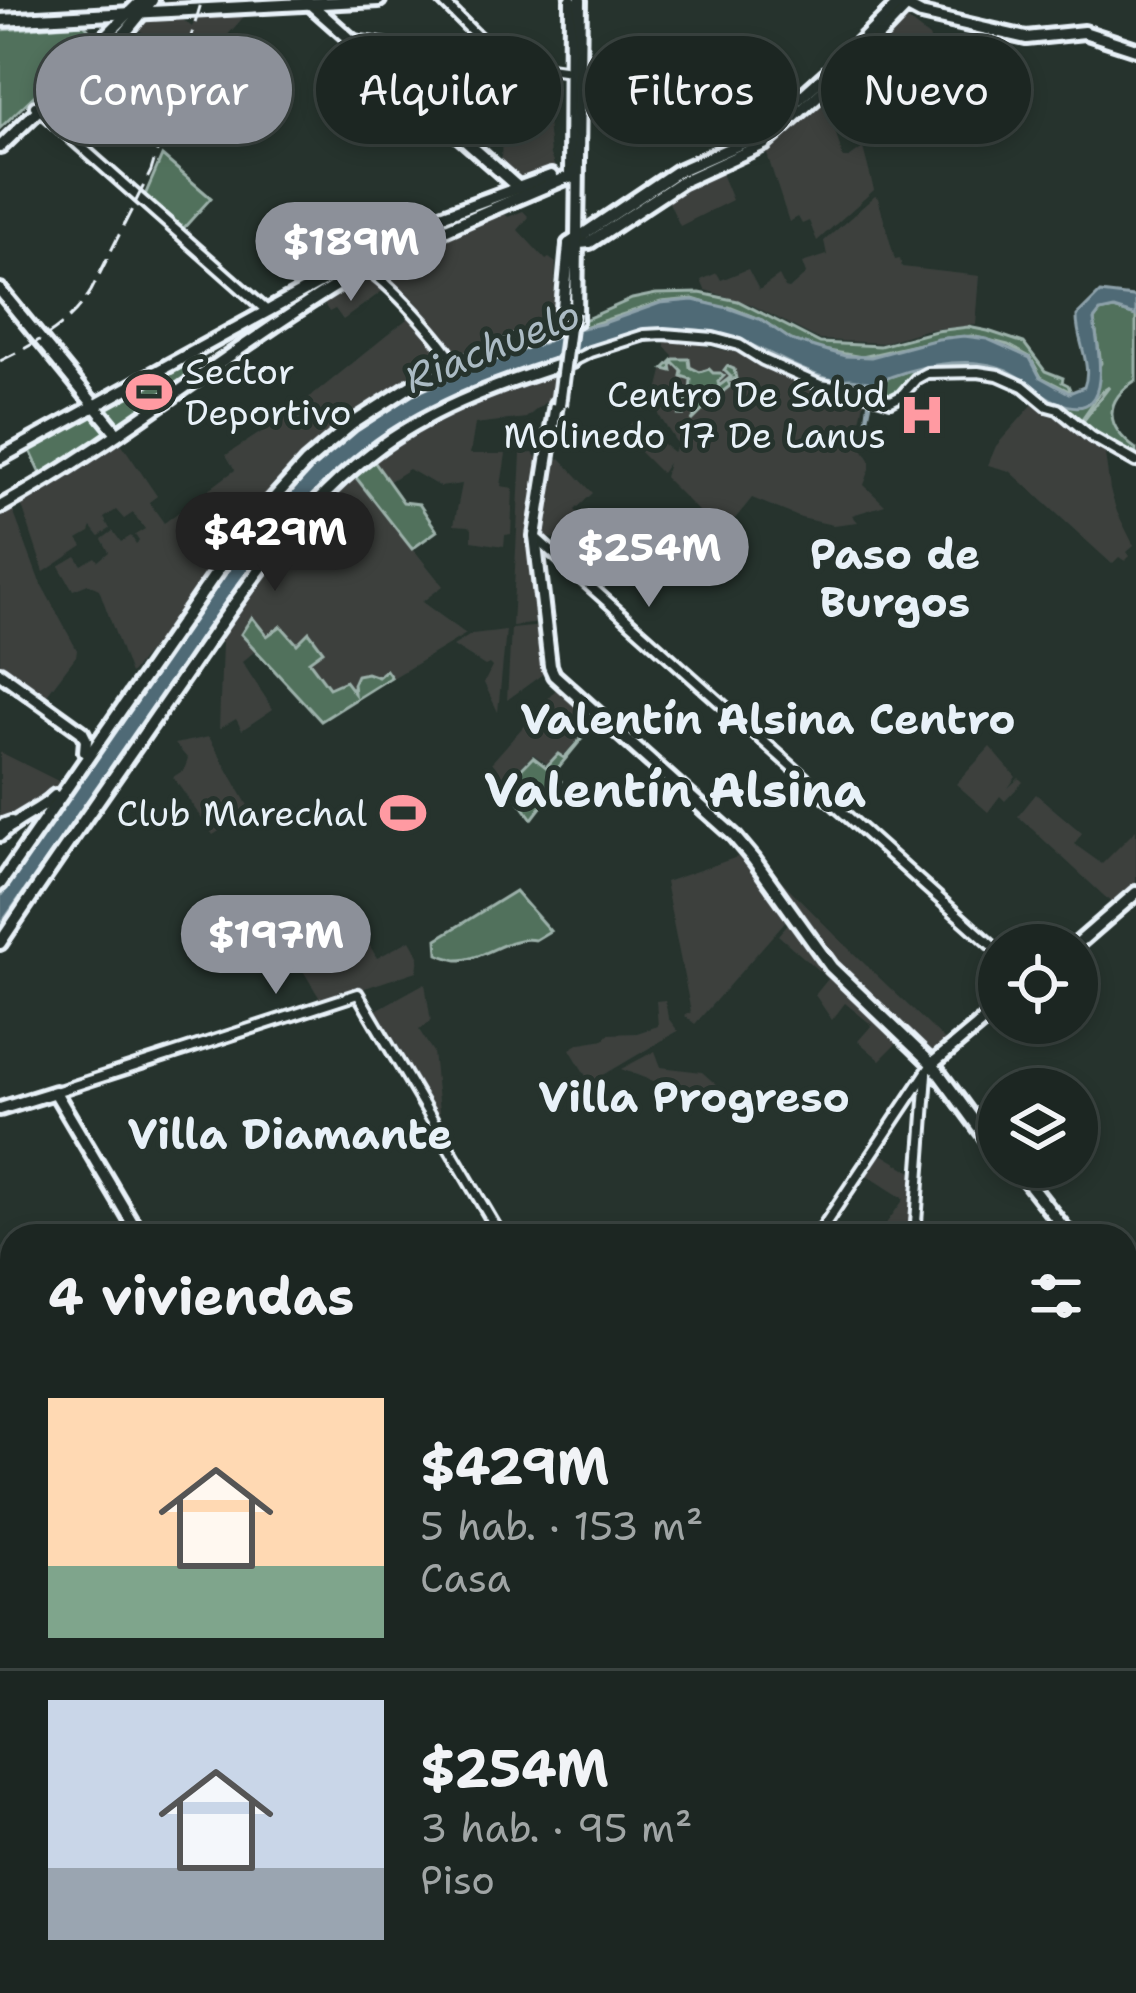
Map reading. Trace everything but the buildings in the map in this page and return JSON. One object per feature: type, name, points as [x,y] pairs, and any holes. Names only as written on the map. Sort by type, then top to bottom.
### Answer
[{"type":"main road","points":[[0,19],[140,7],[379,0]]},
{"type":"main road","points":[[576,0],[570,71],[573,248],[569,316],[537,539],[552,670],[733,835],[814,941],[978,1119]]},
{"type":"main road","points":[[572,171],[576,0]]},
{"type":"main road","points":[[312,1],[351,36]]},
{"type":"main road","points":[[902,3],[921,14],[1026,38],[1076,32],[1136,50]]},
{"type":"main road","points":[[902,3],[924,18],[1028,41],[1095,36]]},
{"type":"main road","points":[[797,108],[902,3]]},
{"type":"main road","points":[[118,36],[140,7]]},
{"type":"main road","points":[[110,36],[140,7]]},
{"type":"main road","points":[[0,143],[36,109]]},
{"type":"main road","points":[[470,144],[522,191]]},
{"type":"main road","points":[[573,248],[676,172],[740,144]]},
{"type":"main road","points":[[573,248],[590,242],[681,182],[764,144]]},
{"type":"main road","points":[[0,507],[276,325],[411,227],[572,171]]},
{"type":"main road","points":[[0,458],[267,311],[522,191]]},
{"type":"main road","points":[[0,290],[117,433]]},
{"type":"main road","points":[[4,829],[51,801],[258,508],[316,450],[374,403],[412,381],[569,316]]},
{"type":"main road","points":[[199,350],[213,340]]},
{"type":"main road","points":[[0,943],[142,738],[299,524],[331,491],[397,436],[453,404],[572,361]]},
{"type":"main road","points":[[0,884],[220,565]]},
{"type":"main road","points":[[0,671],[81,725],[94,728],[109,720]]},
{"type":"main road","points":[[0,671],[82,732],[92,746]]},
{"type":"main road","points":[[81,725],[92,746]]},
{"type":"main road","points":[[4,829],[26,824],[31,839]]},
{"type":"main road","points":[[0,870],[13,864]]},
{"type":"main road","points":[[1098,929],[1136,896]]},
{"type":"main road","points":[[933,1066],[978,1029]]},
{"type":"main road","points":[[933,1066],[978,1127]]},
{"type":"main road","points":[[0,1109],[55,1092],[133,1224]]},
{"type":"main road","points":[[1027,1188],[1052,1224]]},
{"type":"main road","points":[[1030,1188],[1060,1224]]},
{"type":"street","points":[[441,0],[475,36]]},
{"type":"street","points":[[561,69],[570,71]]},
{"type":"street","points":[[77,144],[267,311]]},
{"type":"street","points":[[363,264],[458,363]]},
{"type":"street","points":[[572,361],[644,335],[664,334],[739,345],[807,380],[893,400],[927,373],[998,375],[1023,386],[1092,437],[1136,462]]},
{"type":"street","points":[[537,539],[978,933]]},
{"type":"street","points":[[55,1092],[358,994],[493,1224]]},
{"type":"street","points":[[825,1224],[933,1066]]},
{"type":"street","points":[[916,1224],[933,1066]]},
{"type":"shaded area","points":[[166,0],[269,0],[202,5],[247,13],[227,36],[146,36],[136,27],[147,15],[176,14],[192,27],[190,19],[198,5],[173,6]]},
{"type":"shaded area","points":[[903,17],[928,36],[885,36]]},
{"type":"shaded area","points":[[821,99],[821,144],[839,144],[843,158],[863,148],[874,190],[817,241],[809,221],[802,224],[798,217],[789,222],[765,148],[797,144],[797,120]]},
{"type":"shaded area","points":[[502,144],[549,144],[556,170],[524,181],[501,162]]},
{"type":"shaded area","points":[[718,166],[732,200],[680,226],[665,194]]},
{"type":"shaded area","points":[[875,196],[895,260],[900,259],[902,267],[980,276],[976,325],[925,330],[882,343],[820,340],[750,304],[705,290],[701,280],[717,273],[721,280],[748,269],[759,290],[779,276],[789,289],[806,274],[802,263],[827,255],[824,241]]},
{"type":"shaded area","points":[[500,209],[508,217],[523,211],[529,217],[518,230],[546,260],[556,263],[558,320],[417,376],[314,446],[244,520],[176,619],[130,674],[99,589],[88,584],[73,590],[59,566],[76,556],[82,565],[95,557],[98,561],[109,552],[102,539],[113,531],[121,542],[131,536],[136,544],[135,535],[145,529],[133,513],[124,519],[116,510],[104,518],[110,529],[99,536],[92,527],[78,539],[83,546],[44,572],[20,500],[117,437],[157,496],[149,502],[164,523],[235,470],[226,455],[291,413],[418,310],[392,284],[343,320],[335,309],[329,312],[321,299]]},
{"type":"shaded area","points":[[677,340],[738,353],[813,386],[865,399],[858,429],[870,460],[864,485],[885,505],[852,515],[858,522],[833,525],[752,498],[730,525],[715,528],[664,477],[668,463],[661,473],[621,433],[634,421],[673,452],[678,445],[655,403],[663,371],[673,355],[665,342]]},
{"type":"shaded area","points":[[557,368],[553,396],[526,418],[475,424],[470,454],[506,454],[501,486],[513,488],[511,534],[505,535],[504,546],[472,541],[469,526],[454,525],[462,484],[440,487],[409,469],[388,482],[373,460],[395,441],[469,399]]},
{"type":"shaded area","points":[[1034,403],[1104,447],[1110,490],[1134,546],[1125,561],[1119,557],[1112,564],[1010,471],[988,465],[996,446]]},
{"type":"shaded area","points":[[533,453],[541,463],[532,536],[542,623],[512,626],[521,454]]},
{"type":"shaded area","points":[[560,458],[593,493],[575,510],[594,531],[581,543],[541,537],[552,464]]},
{"type":"shaded area","points":[[354,475],[443,586],[422,602],[466,634],[321,721],[255,651],[242,662],[273,709],[242,730],[236,719],[219,729],[222,643],[218,639],[275,556]]},
{"type":"shaded area","points":[[12,508],[39,580],[77,650],[45,697],[0,665],[0,514]]},
{"type":"shaded area","points":[[544,626],[547,671],[507,700],[511,629]]},
{"type":"shaded area","points":[[506,630],[498,712],[484,683],[492,667],[453,646],[472,634]]},
{"type":"shaded area","points":[[560,685],[598,717],[563,756],[558,752],[547,764],[533,754],[507,782],[492,762]]},
{"type":"shaded area","points":[[209,737],[251,811],[213,835],[173,777],[184,770],[188,759],[175,744]]},
{"type":"shaded area","points":[[990,747],[1016,777],[1008,788],[1019,778],[1023,782],[1005,801],[1000,796],[988,812],[956,784]]},
{"type":"shaded area","points":[[0,752],[60,782],[44,802],[0,825]]},
{"type":"shaded area","points":[[1036,794],[1082,833],[1074,844],[1102,864],[1136,830],[1136,890],[1116,907],[1018,816]]},
{"type":"shaded area","points":[[746,854],[790,916],[695,1024],[685,1016],[691,1012],[665,882]]},
{"type":"shaded area","points":[[759,858],[953,1048],[941,1058],[835,961]]},
{"type":"shaded area","points":[[350,912],[377,958],[410,940],[419,956],[417,971],[322,1002],[302,969]]},
{"type":"shaded area","points":[[792,919],[902,1038],[880,1060],[858,1041],[872,1025],[845,1003],[832,1020],[815,995],[828,979],[778,935]]},
{"type":"shaded area","points":[[425,983],[431,1022],[419,1030],[433,1052],[441,1131],[369,1014]]},
{"type":"shaded area","points":[[665,1000],[668,1018],[678,1031],[590,1083],[570,1049],[608,1034],[658,1026],[656,1001]]},
{"type":"shaded area","points":[[655,1051],[661,1067],[702,1072],[720,1088],[700,1099],[621,1069]]},
{"type":"shaded area","points":[[877,1151],[915,1174],[911,1224],[886,1224],[904,1199],[862,1172]]},
{"type":"green space","points":[[84,24],[95,36],[36,36],[36,94],[0,128],[0,30]]},
{"type":"green space","points":[[162,156],[211,198],[181,231],[143,200]]},
{"type":"green space","points":[[700,293],[738,301],[820,343],[880,346],[936,331],[968,327],[988,331],[1024,343],[1045,371],[1063,378],[1071,392],[1041,377],[1030,357],[1008,345],[972,336],[862,357],[812,348],[762,320],[693,299],[661,302],[575,330],[575,324],[632,299]]},
{"type":"green space","points":[[1114,309],[1136,316],[1136,380],[1117,397],[1112,414],[1119,432],[1136,449],[1136,461],[1081,424],[1109,387],[1079,423],[1020,386],[985,372],[917,375],[894,399],[872,395],[878,381],[930,364],[989,365],[1010,371],[1061,403],[1077,405],[1101,363],[1094,320],[1100,312]]},
{"type":"green space","points":[[199,351],[208,369],[119,430],[100,405]]},
{"type":"green space","points":[[674,359],[689,359],[690,367],[700,372],[720,373],[724,376],[719,386],[731,377],[724,370],[727,366],[734,369],[736,379],[728,381],[730,386],[692,421],[699,407],[696,402],[679,415],[693,396],[691,379],[681,376],[674,363],[672,371],[664,369]]},
{"type":"green space","points":[[94,407],[114,432],[43,478],[28,446]]},
{"type":"green space","points":[[373,460],[403,502],[419,504],[437,531],[412,549],[354,475]]},
{"type":"green space","points":[[252,617],[267,636],[281,626],[297,644],[309,632],[323,651],[309,661],[329,688],[345,681],[354,693],[357,675],[378,677],[386,670],[391,677],[321,721],[241,634]]},
{"type":"green space","points":[[598,719],[553,774],[561,781],[532,819],[507,784],[533,757],[546,767],[558,754],[564,758]]},
{"type":"green space","points":[[515,891],[550,931],[535,940],[515,941],[467,959],[438,954],[437,939]]},
{"type":"water","name":"Riachuelo","points":[[1100,293],[1133,297],[1136,316],[1114,309],[1100,312],[1094,320],[1099,382],[1087,404],[1074,407],[998,367],[937,365],[878,382],[864,436],[868,382],[817,375],[723,334],[665,329],[512,374],[410,420],[338,473],[276,537],[0,925],[0,897],[234,555],[327,451],[413,391],[530,342],[536,346],[660,303],[693,300],[762,320],[791,340],[845,356],[871,357],[938,339],[987,339],[1030,358],[1040,377],[1069,393],[1084,387],[1086,379],[1077,316]]},
{"type":"railway","points":[[0,361],[62,324],[91,291],[151,171],[202,0]]},
{"type":"place","name":"Sector Deportivo","points":[[149,392]]},
{"type":"place","name":"Centro De Salud Molinedo 17 De Lanus","points":[[922,415]]},
{"type":"place","name":"Club Marechal","points":[[403,813]]},
{"type":"district","name":"Paso de Burgos","points":[[895,578]]},
{"type":"district","name":"Valentín Alsina Centro","points":[[768,719]]},
{"type":"district","name":"Valentín Alsina","points":[[675,790]]},
{"type":"district","name":"Villa Progreso","points":[[694,1097]]},
{"type":"district","name":"Villa Diamante","points":[[290,1134]]}]
